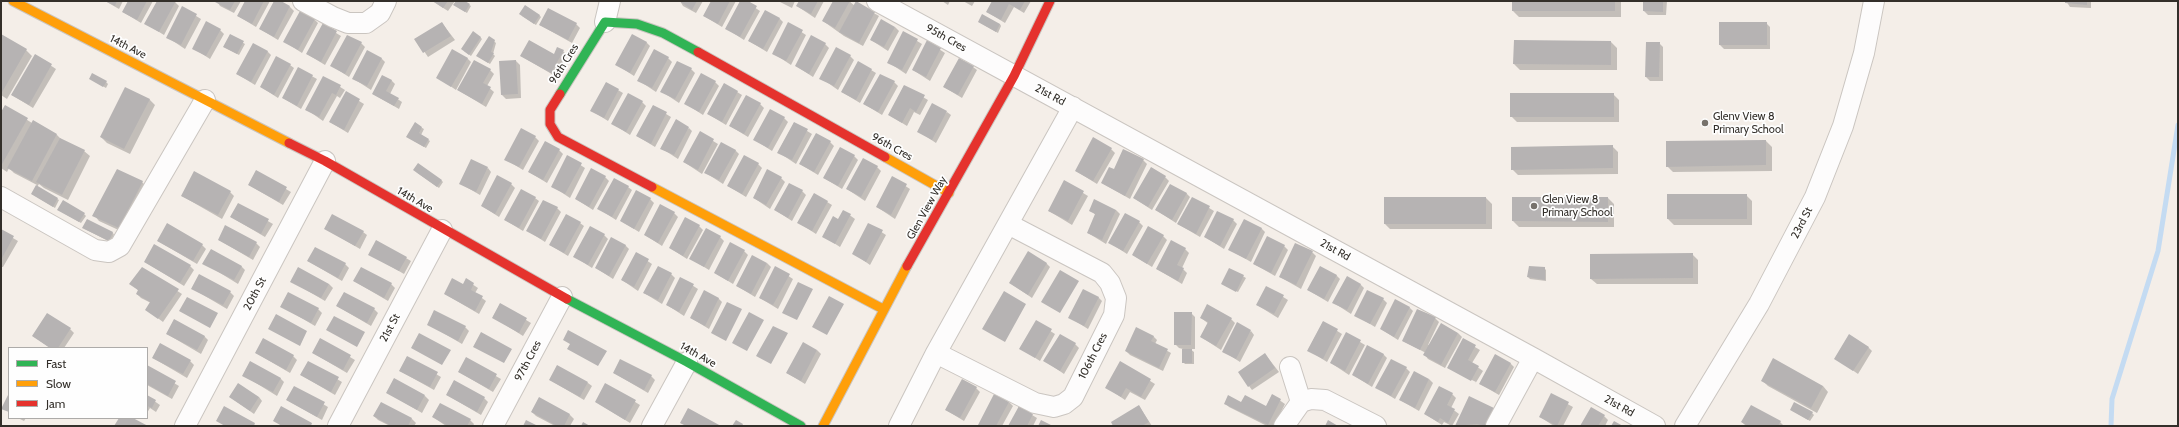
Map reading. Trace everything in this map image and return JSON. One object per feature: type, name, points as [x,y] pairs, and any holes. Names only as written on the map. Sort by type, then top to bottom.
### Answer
[{"type":"street","name":"14th Ave","points":[[13,1],[325,161],[442,230],[562,297],[687,362],[801,426]]},
{"type":"street","points":[[303,1],[348,23],[366,23],[380,13],[386,1]]},
{"type":"street","points":[[605,22],[610,1]]},
{"type":"street","name":"95th Cres","points":[[877,1],[1014,76]]},
{"type":"street","name":"Glen View Way","points":[[823,426],[883,309],[1014,76],[1050,1]]},
{"type":"street","name":"23rd St","points":[[1685,426],[1760,304],[1815,197],[1843,126],[1864,53],[1874,1]]},
{"type":"street","name":"96th Cres","points":[[883,309],[558,138],[550,124],[550,110],[605,22],[637,24],[663,34],[949,193]]},
{"type":"street","name":"21st Rd","points":[[1014,76],[1533,358],[1655,426]]},
{"type":"street","points":[[1,197],[95,250],[108,252],[120,246],[205,100]]},
{"type":"street","points":[[899,426],[936,353],[1073,107]]},
{"type":"street","name":"20th St","points":[[185,426],[325,161]]},
{"type":"street","name":"106th Cres","points":[[936,353],[1035,403],[1054,407],[1064,404],[1073,397],[1114,315],[1116,298],[1110,283],[1102,273],[1008,224]]},
{"type":"street","name":"21st St","points":[[338,426],[442,230]]},
{"type":"street","name":"97th Cres","points":[[493,426],[562,297]]},
{"type":"street","points":[[1496,426],[1533,358]]},
{"type":"street","points":[[652,426],[687,362]]},
{"type":"street","points":[[1290,367],[1301,402]]},
{"type":"street","points":[[1284,426],[1301,402],[1311,399],[1325,400],[1376,426]]},
{"type":"building","points":[[105,1],[117,1],[115,6]]},
{"type":"building","points":[[128,1],[147,1],[137,20],[122,12]]},
{"type":"building","points":[[157,1],[176,1],[159,32],[144,24]]},
{"type":"building","points":[[235,1],[230,10],[215,2]]},
{"type":"building","points":[[245,1],[264,1],[252,24],[237,16]]},
{"type":"building","points":[[274,1],[281,1],[290,6],[274,37],[259,29]]},
{"type":"building","points":[[433,1],[448,1],[443,8]]},
{"type":"building","points":[[456,1],[465,1],[470,4],[465,12],[453,5]]},
{"type":"building","points":[[679,1],[697,1],[692,10]]},
{"type":"building","points":[[711,1],[730,1],[718,24],[703,16]]},
{"type":"building","points":[[740,1],[748,1],[757,6],[740,37],[725,29]]},
{"type":"building","points":[[799,1],[818,1],[811,14],[796,6]]},
{"type":"building","points":[[833,1],[850,1],[835,28],[822,21]]},
{"type":"building","points":[[856,1],[875,12],[859,43],[839,32]]},
{"type":"building","points":[[992,1],[1025,1],[1020,10],[1009,4],[1001,20],[986,12]]},
{"type":"building","points":[[1512,1],[1615,1],[1615,11],[1512,11]]},
{"type":"building","points":[[1643,1],[1663,1],[1663,12],[1643,11]]},
{"type":"building","points":[[2065,1],[2087,1],[2087,5],[2065,3]]},
{"type":"building","points":[[525,5],[540,15],[534,24],[519,14]]},
{"type":"building","points":[[182,6],[197,14],[181,45],[166,38]]},
{"type":"building","points":[[548,8],[577,23],[568,40],[539,25]]},
{"type":"building","points":[[765,10],[780,18],[763,49],[748,41]]},
{"type":"building","points":[[300,11],[315,19],[298,50],[283,42]]},
{"type":"building","points":[[982,14],[1000,24],[996,32],[978,22]]},
{"type":"building","points":[[881,19],[895,27],[884,47],[870,40]]},
{"type":"building","points":[[206,21],[221,29],[206,56],[192,49]]},
{"type":"building","points":[[442,22],[451,36],[423,53],[414,39]]},
{"type":"building","points":[[788,22],[803,30],[786,61],[772,54]]},
{"type":"building","points":[[1719,22],[1767,22],[1767,45],[1719,45]]},
{"type":"building","points":[[323,23],[337,31],[321,62],[306,54]]},
{"type":"building","points":[[473,31],[481,37],[469,55],[461,49]]},
{"type":"building","points":[[903,31],[918,39],[902,70],[887,63]]},
{"type":"building","points":[[1,34],[27,49],[1,94]]},
{"type":"building","points":[[230,34],[244,41],[237,54],[223,47]]},
{"type":"building","points":[[632,34],[647,42],[630,73],[615,65]]},
{"type":"building","points":[[347,35],[362,42],[345,74],[330,66]]},
{"type":"building","points":[[811,35],[826,43],[809,74],[795,66]]},
{"type":"building","points":[[489,36],[495,40],[491,52],[494,53],[488,63],[476,56]]},
{"type":"building","points":[[529,40],[554,54],[557,47],[564,50],[551,73],[520,56]]},
{"type":"building","points":[[927,40],[941,48],[926,77],[912,70]]},
{"type":"building","points":[[1514,40],[1611,41],[1611,65],[1513,64]]},
{"type":"building","points":[[1646,42],[1660,42],[1659,77],[1645,77]]},
{"type":"building","points":[[253,43],[268,51],[251,82],[236,74]]},
{"type":"building","points":[[836,47],[851,55],[834,86],[819,79]]},
{"type":"building","points":[[452,49],[468,58],[451,87],[436,78]]},
{"type":"building","points":[[654,49],[669,57],[652,88],[637,81]]},
{"type":"building","points":[[367,50],[382,58],[367,86],[352,79]]},
{"type":"building","points":[[35,54],[52,64],[29,105],[11,95]]},
{"type":"building","points":[[276,56],[291,64],[274,95],[260,87]]},
{"type":"building","points":[[959,58],[974,66],[958,95],[943,87]]},
{"type":"building","points":[[474,60],[491,69],[483,83],[491,87],[482,104],[457,90]]},
{"type":"building","points":[[516,60],[518,94],[501,95],[499,61]]},
{"type":"building","points":[[677,61],[692,68],[675,99],[660,92]]},
{"type":"building","points":[[858,61],[872,69],[856,100],[841,92]]},
{"type":"building","points":[[298,67],[313,75],[297,106],[282,98]]},
{"type":"building","points":[[92,73],[107,81],[103,87],[89,79]]},
{"type":"building","points":[[701,73],[716,81],[699,112],[684,104]]},
{"type":"building","points":[[880,74],[895,81],[878,112],[863,104]]},
{"type":"building","points":[[382,75],[392,80],[386,91],[399,98],[394,106],[372,94]]},
{"type":"building","points":[[323,76],[341,85],[336,95],[332,93],[319,117],[305,110]]},
{"type":"building","points":[[606,82],[619,89],[604,118],[590,111]]},
{"type":"building","points":[[724,83],[738,91],[722,122],[707,114]]},
{"type":"building","points":[[904,85],[925,95],[916,112],[910,108],[902,123],[888,115]]},
{"type":"building","points":[[125,87],[150,99],[124,149],[100,137]]},
{"type":"building","points":[[346,91],[360,99],[344,130],[329,122]]},
{"type":"building","points":[[628,93],[643,101],[626,132],[611,124]]},
{"type":"building","points":[[1510,93],[1614,93],[1614,117],[1510,117]]},
{"type":"building","points":[[746,95],[761,103],[744,134],[729,126]]},
{"type":"building","points":[[932,103],[947,111],[932,140],[917,132]]},
{"type":"building","points":[[5,105],[28,118],[1,166],[1,112]]},
{"type":"building","points":[[653,105],[667,112],[651,144],[636,136]]},
{"type":"building","points":[[770,109],[785,117],[768,148],[753,140]]},
{"type":"building","points":[[676,119],[689,127],[674,155],[660,149]]},
{"type":"building","points":[[33,120],[57,134],[32,181],[7,168]]},
{"type":"building","points":[[415,122],[422,127],[419,133],[429,139],[424,147],[406,137]]},
{"type":"building","points":[[794,122],[808,129],[792,160],[777,153]]},
{"type":"building","points":[[521,128],[536,136],[519,167],[504,160]]},
{"type":"building","points":[[700,131],[714,139],[698,170],[683,162]]},
{"type":"building","points":[[816,133],[831,141],[814,172],[799,164]]},
{"type":"building","points":[[1093,137],[1112,148],[1093,181],[1075,171]]},
{"type":"building","points":[[60,138],[85,150],[62,195],[36,182]]},
{"type":"building","points":[[1766,140],[1766,165],[1666,167],[1666,141]]},
{"type":"building","points":[[545,141],[560,149],[543,180],[528,172]]},
{"type":"building","points":[[721,142],[736,150],[719,180],[704,173]]},
{"type":"building","points":[[1613,145],[1613,168],[1511,170],[1511,147]]},
{"type":"building","points":[[840,147],[855,155],[838,186],[823,178]]},
{"type":"building","points":[[1123,149],[1144,159],[1125,196],[1101,183],[1109,167],[1114,169]]},
{"type":"building","points":[[567,155],[582,163],[565,194],[551,187]]},
{"type":"building","points":[[744,155],[759,163],[742,194],[727,186]]},
{"type":"building","points":[[863,158],[878,166],[861,197],[846,189]]},
{"type":"building","points":[[471,159],[488,167],[476,192],[459,184]]},
{"type":"building","points":[[418,163],[442,180],[437,187],[413,170]]},
{"type":"building","points":[[1151,167],[1166,176],[1148,207],[1133,198]]},
{"type":"building","points":[[591,168],[606,176],[589,207],[575,199]]},
{"type":"building","points":[[117,169],[143,181],[119,228],[92,216]]},
{"type":"building","points":[[767,169],[782,177],[766,205],[753,198]]},
{"type":"building","points":[[256,170],[287,187],[279,202],[248,185]]},
{"type":"building","points":[[194,171],[231,191],[218,215],[181,196]]},
{"type":"building","points":[[497,175],[512,183],[495,214],[481,206]]},
{"type":"building","points":[[892,176],[907,184],[891,215],[876,207]]},
{"type":"building","points":[[614,178],[629,186],[612,217],[597,209]]},
{"type":"building","points":[[1064,180],[1084,191],[1068,221],[1048,211]]},
{"type":"building","points":[[789,183],[803,190],[788,218],[774,210]]},
{"type":"building","points":[[1170,184],[1187,193],[1172,220],[1155,210]]},
{"type":"building","points":[[36,185],[58,198],[53,207],[31,194]]},
{"type":"building","points":[[521,189],[536,197],[519,228],[504,220]]},
{"type":"building","points":[[636,190],[651,198],[634,229],[620,221]]},
{"type":"building","points":[[814,193],[828,201],[812,231],[797,223]]},
{"type":"building","points":[[1667,194],[1747,194],[1747,219],[1667,219]]},
{"type":"building","points":[[1192,197],[1210,206],[1196,234],[1177,224]]},
{"type":"building","points":[[1384,197],[1486,197],[1486,224],[1384,224]]},
{"type":"building","points":[[1512,197],[1608,197],[1608,222],[1512,221]]},
{"type":"building","points":[[1094,199],[1116,210],[1102,240],[1087,233],[1095,214],[1089,211]]},
{"type":"building","points":[[63,200],[85,213],[79,222],[57,210]]},
{"type":"building","points":[[543,200],[558,207],[541,239],[526,231]]},
{"type":"building","points":[[238,203],[269,219],[261,234],[230,217]]},
{"type":"building","points":[[660,204],[675,212],[658,243],[644,235]]},
{"type":"building","points":[[843,210],[851,214],[835,244],[822,237],[833,216],[838,219]]},
{"type":"building","points":[[1217,211],[1234,219],[1220,246],[1204,237]]},
{"type":"building","points":[[1125,213],[1140,221],[1123,251],[1108,243]]},
{"type":"building","points":[[332,214],[364,231],[355,246],[324,229]]},
{"type":"building","points":[[566,214],[581,222],[564,253],[549,245]]},
{"type":"building","points":[[685,217],[700,225],[683,256],[669,248]]},
{"type":"building","points":[[87,219],[113,232],[109,241],[82,228]]},
{"type":"building","points":[[1244,219],[1262,228],[1246,259],[1228,250]]},
{"type":"building","points":[[167,223],[203,244],[193,261],[157,241]]},
{"type":"building","points":[[868,223],[883,230],[866,262],[852,254]]},
{"type":"building","points":[[225,225],[257,242],[249,257],[218,240]]},
{"type":"building","points":[[590,226],[605,234],[588,265],[573,257]]},
{"type":"building","points":[[1148,226],[1164,235],[1147,264],[1132,255]]},
{"type":"building","points":[[706,228],[721,236],[704,267],[689,259]]},
{"type":"building","points":[[1,229],[14,236],[1,260]]},
{"type":"building","points":[[1267,236],[1285,245],[1271,273],[1253,264]]},
{"type":"building","points":[[611,237],[626,245],[609,276],[595,268]]},
{"type":"building","points":[[376,240],[407,257],[399,271],[368,255]]},
{"type":"building","points":[[1171,240],[1186,248],[1177,265],[1184,268],[1178,281],[1156,269]]},
{"type":"building","points":[[730,242],[745,250],[728,281],[714,273]]},
{"type":"building","points":[[1295,243],[1313,251],[1296,285],[1279,277]]},
{"type":"building","points":[[154,244],[191,265],[180,283],[144,262]]},
{"type":"building","points":[[315,247],[346,263],[338,278],[307,261]]},
{"type":"building","points":[[211,249],[242,266],[234,280],[202,264]]},
{"type":"building","points":[[1028,251],[1047,263],[1028,295],[1009,283]]},
{"type":"building","points":[[636,252],[649,259],[634,287],[621,280]]},
{"type":"building","points":[[1693,253],[1693,278],[1590,279],[1590,254]]},
{"type":"building","points":[[752,255],[767,263],[751,294],[736,286]]},
{"type":"building","points":[[658,266],[672,273],[658,300],[643,293]]},
{"type":"building","points":[[775,266],[790,274],[773,305],[759,298]]},
{"type":"building","points":[[1320,266],[1337,275],[1324,299],[1307,290]]},
{"type":"building","points":[[1529,266],[1545,267],[1545,280],[1527,277]]},
{"type":"building","points":[[142,267],[179,289],[158,319],[145,310],[150,302],[136,294],[138,290],[129,284]]},
{"type":"building","points":[[298,267],[329,284],[321,298],[290,282]]},
{"type":"building","points":[[361,267],[392,283],[384,298],[353,281]]},
{"type":"building","points":[[1229,268],[1244,275],[1236,292],[1221,284]]},
{"type":"building","points":[[1060,270],[1079,281],[1060,313],[1041,302]]},
{"type":"building","points":[[199,274],[231,291],[223,305],[191,289]]},
{"type":"building","points":[[1347,276],[1361,284],[1347,310],[1332,303]]},
{"type":"building","points":[[680,277],[694,284],[679,312],[666,305]]},
{"type":"building","points":[[452,278],[463,284],[466,278],[474,283],[471,290],[483,296],[475,311],[444,294]]},
{"type":"building","points":[[798,282],[813,289],[797,320],[782,313]]},
{"type":"building","points":[[1266,286],[1284,295],[1274,314],[1256,305]]},
{"type":"building","points":[[1083,289],[1099,297],[1084,326],[1068,318]]},
{"type":"building","points":[[704,290],[719,298],[705,326],[690,318]]},
{"type":"building","points":[[1367,290],[1384,298],[1370,324],[1354,316]]},
{"type":"building","points":[[1004,291],[1026,304],[1005,342],[982,329]]},
{"type":"building","points":[[288,292],[319,308],[311,323],[280,307]]},
{"type":"building","points":[[344,292],[375,308],[367,323],[336,306]]},
{"type":"building","points":[[829,296],[844,304],[827,335],[812,327]]},
{"type":"building","points":[[187,297],[218,313],[210,328],[179,311]]},
{"type":"building","points":[[1395,299],[1410,307],[1394,337],[1380,329]]},
{"type":"building","points":[[727,302],[742,309],[726,341],[711,333]]},
{"type":"building","points":[[500,303],[527,318],[519,333],[492,318]]},
{"type":"building","points":[[1207,304],[1232,318],[1216,346],[1200,337],[1208,322],[1200,318]]},
{"type":"building","points":[[1417,309],[1436,317],[1420,350],[1402,341]]},
{"type":"building","points":[[434,310],[466,326],[458,341],[427,325]]},
{"type":"building","points":[[749,312],[764,320],[747,351],[732,343]]},
{"type":"building","points":[[1174,312],[1192,312],[1191,345],[1174,345]]},
{"type":"building","points":[[47,313],[71,328],[59,347],[48,347],[32,336]]},
{"type":"building","points":[[276,314],[307,331],[300,346],[268,329]]},
{"type":"building","points":[[334,316],[365,332],[357,347],[326,330]]},
{"type":"building","points":[[174,319],[205,336],[197,350],[166,334]]},
{"type":"building","points":[[1036,320],[1052,329],[1035,358],[1019,349]]},
{"type":"building","points":[[1323,321],[1338,329],[1323,359],[1307,351]]},
{"type":"building","points":[[1237,322],[1251,330],[1236,359],[1222,352]]},
{"type":"building","points":[[1441,323],[1458,333],[1441,365],[1423,355]]},
{"type":"building","points":[[773,326],[788,333],[771,364],[756,356]]},
{"type":"building","points":[[1136,327],[1154,336],[1151,341],[1168,349],[1159,368],[1125,351]]},
{"type":"building","points":[[568,330],[607,351],[598,366],[567,349],[570,344],[563,340]]},
{"type":"building","points":[[481,332],[512,349],[504,363],[473,347]]},
{"type":"building","points":[[1346,332],[1361,340],[1345,371],[1330,363]]},
{"type":"building","points":[[419,333],[451,350],[442,365],[411,348]]},
{"type":"building","points":[[1060,334],[1076,343],[1060,371],[1043,361]]},
{"type":"building","points":[[1849,334],[1869,347],[1853,371],[1834,359]]},
{"type":"building","points":[[263,338],[294,355],[286,370],[255,353]]},
{"type":"building","points":[[320,338],[351,355],[343,370],[312,353]]},
{"type":"building","points":[[1463,338],[1476,345],[1468,360],[1479,366],[1471,381],[1447,368]]},
{"type":"building","points":[[803,342],[817,350],[801,381],[786,373]]},
{"type":"building","points":[[160,343],[191,360],[183,374],[152,358]]},
{"type":"building","points":[[1367,345],[1384,354],[1368,384],[1352,375]]},
{"type":"building","points":[[1182,349],[1192,349],[1192,363],[1182,363]]},
{"type":"building","points":[[1265,353],[1275,368],[1248,387],[1238,372]]},
{"type":"building","points":[[1495,354],[1511,363],[1495,392],[1479,384]]},
{"type":"building","points":[[407,356],[438,372],[430,387],[399,371]]},
{"type":"building","points":[[466,357],[497,374],[489,389],[458,372]]},
{"type":"building","points":[[1773,358],[1823,386],[1811,408],[1761,381]]},
{"type":"building","points":[[620,359],[652,375],[644,390],[613,373]]},
{"type":"building","points":[[1391,359],[1407,367],[1391,396],[1375,388]]},
{"type":"building","points":[[250,361],[281,378],[273,392],[242,376]]},
{"type":"building","points":[[308,361],[339,377],[331,392],[300,375]]},
{"type":"building","points":[[1120,361],[1151,379],[1141,397],[1126,388],[1121,397],[1105,388]]},
{"type":"building","points":[[557,365],[588,382],[580,397],[549,380]]},
{"type":"building","points":[[148,366],[176,381],[168,396],[148,385]]},
{"type":"building","points":[[1414,371],[1429,379],[1415,408],[1399,400]]},
{"type":"building","points":[[394,378],[425,395],[417,410],[386,393]]},
{"type":"building","points":[[962,379],[977,387],[960,418],[945,410]]},
{"type":"building","points":[[454,380],[485,397],[477,412],[446,395]]},
{"type":"building","points":[[238,383],[259,397],[250,411],[229,397]]},
{"type":"building","points":[[605,383],[636,400],[625,420],[595,402]]},
{"type":"building","points":[[294,386],[325,402],[317,417],[286,400]]},
{"type":"building","points":[[1439,386],[1453,393],[1447,405],[1455,409],[1448,423],[1440,418],[1438,422],[1424,414]]},
{"type":"building","points":[[1551,393],[1569,402],[1557,426],[1539,417]]},
{"type":"building","points":[[994,394],[1009,402],[996,426],[980,426],[978,425]]},
{"type":"building","points":[[1272,394],[1281,399],[1268,425],[1224,404],[1228,395],[1241,402],[1245,395],[1266,406]]},
{"type":"building","points":[[8,395],[8,412],[1,409]]},
{"type":"building","points":[[148,396],[156,400],[152,408],[148,406]]},
{"type":"building","points":[[1469,396],[1494,408],[1486,426],[1477,424],[1455,426]]},
{"type":"building","points":[[539,397],[570,414],[564,426],[557,426],[531,412]]},
{"type":"building","points":[[381,402],[412,418],[408,426],[391,426],[373,416]]},
{"type":"building","points":[[1794,402],[1813,412],[1808,420],[1790,410]]},
{"type":"building","points":[[440,403],[471,419],[467,426],[448,426],[432,417]]},
{"type":"building","points":[[1139,405],[1149,422],[1142,426],[1113,426],[1111,422]]},
{"type":"building","points":[[1751,405],[1781,421],[1778,426],[1748,426],[1741,422]]},
{"type":"building","points":[[224,406],[255,423],[254,426],[225,426],[216,421]]},
{"type":"building","points":[[281,406],[312,423],[311,426],[282,426],[273,421]]},
{"type":"building","points":[[1019,406],[1033,414],[1027,426],[1008,426]]},
{"type":"building","points":[[1591,407],[1605,415],[1598,426],[1580,426]]},
{"type":"building","points":[[688,408],[721,426],[686,426],[680,423]]},
{"type":"building","points":[[118,419],[135,419],[148,426],[114,426]]},
{"type":"building","points":[[526,420],[538,426],[523,426]]},
{"type":"building","points":[[736,420],[743,424],[742,426],[732,426]]},
{"type":"building","points":[[1041,420],[1053,426],[1038,426]]},
{"type":"building","points":[[1328,420],[1338,426],[1325,426]]},
{"type":"building","points":[[1614,421],[1623,426],[1611,426]]},
{"type":"building","points":[[583,422],[590,426],[581,426]]},
{"type":"waterway","points":[[2111,426],[2112,399],[2158,251],[2178,125]]},
{"type":"traffic: fast","points":[[560,94],[605,22],[637,24],[663,33],[698,52]]},
{"type":"traffic: fast","points":[[567,299],[687,362],[801,426]]},
{"type":"traffic: slow","points":[[13,1],[289,143]]},
{"type":"traffic: slow","points":[[885,157],[949,193]]},
{"type":"traffic: slow","points":[[652,187],[883,309]]},
{"type":"traffic: slow","points":[[823,426],[907,266]]},
{"type":"traffic: jam","points":[[907,266],[1014,76],[1050,1]]},
{"type":"traffic: jam","points":[[698,52],[885,157]]},
{"type":"traffic: jam","points":[[560,94],[550,110],[550,124],[558,137],[652,187]]},
{"type":"traffic: jam","points":[[289,143],[325,161],[567,299]]},
{"type":"place","name":"Glenv View 8 Primary School","points":[[1705,123]]},
{"type":"place","name":"Glen View 8 Primary School","points":[[1534,206]]}]
